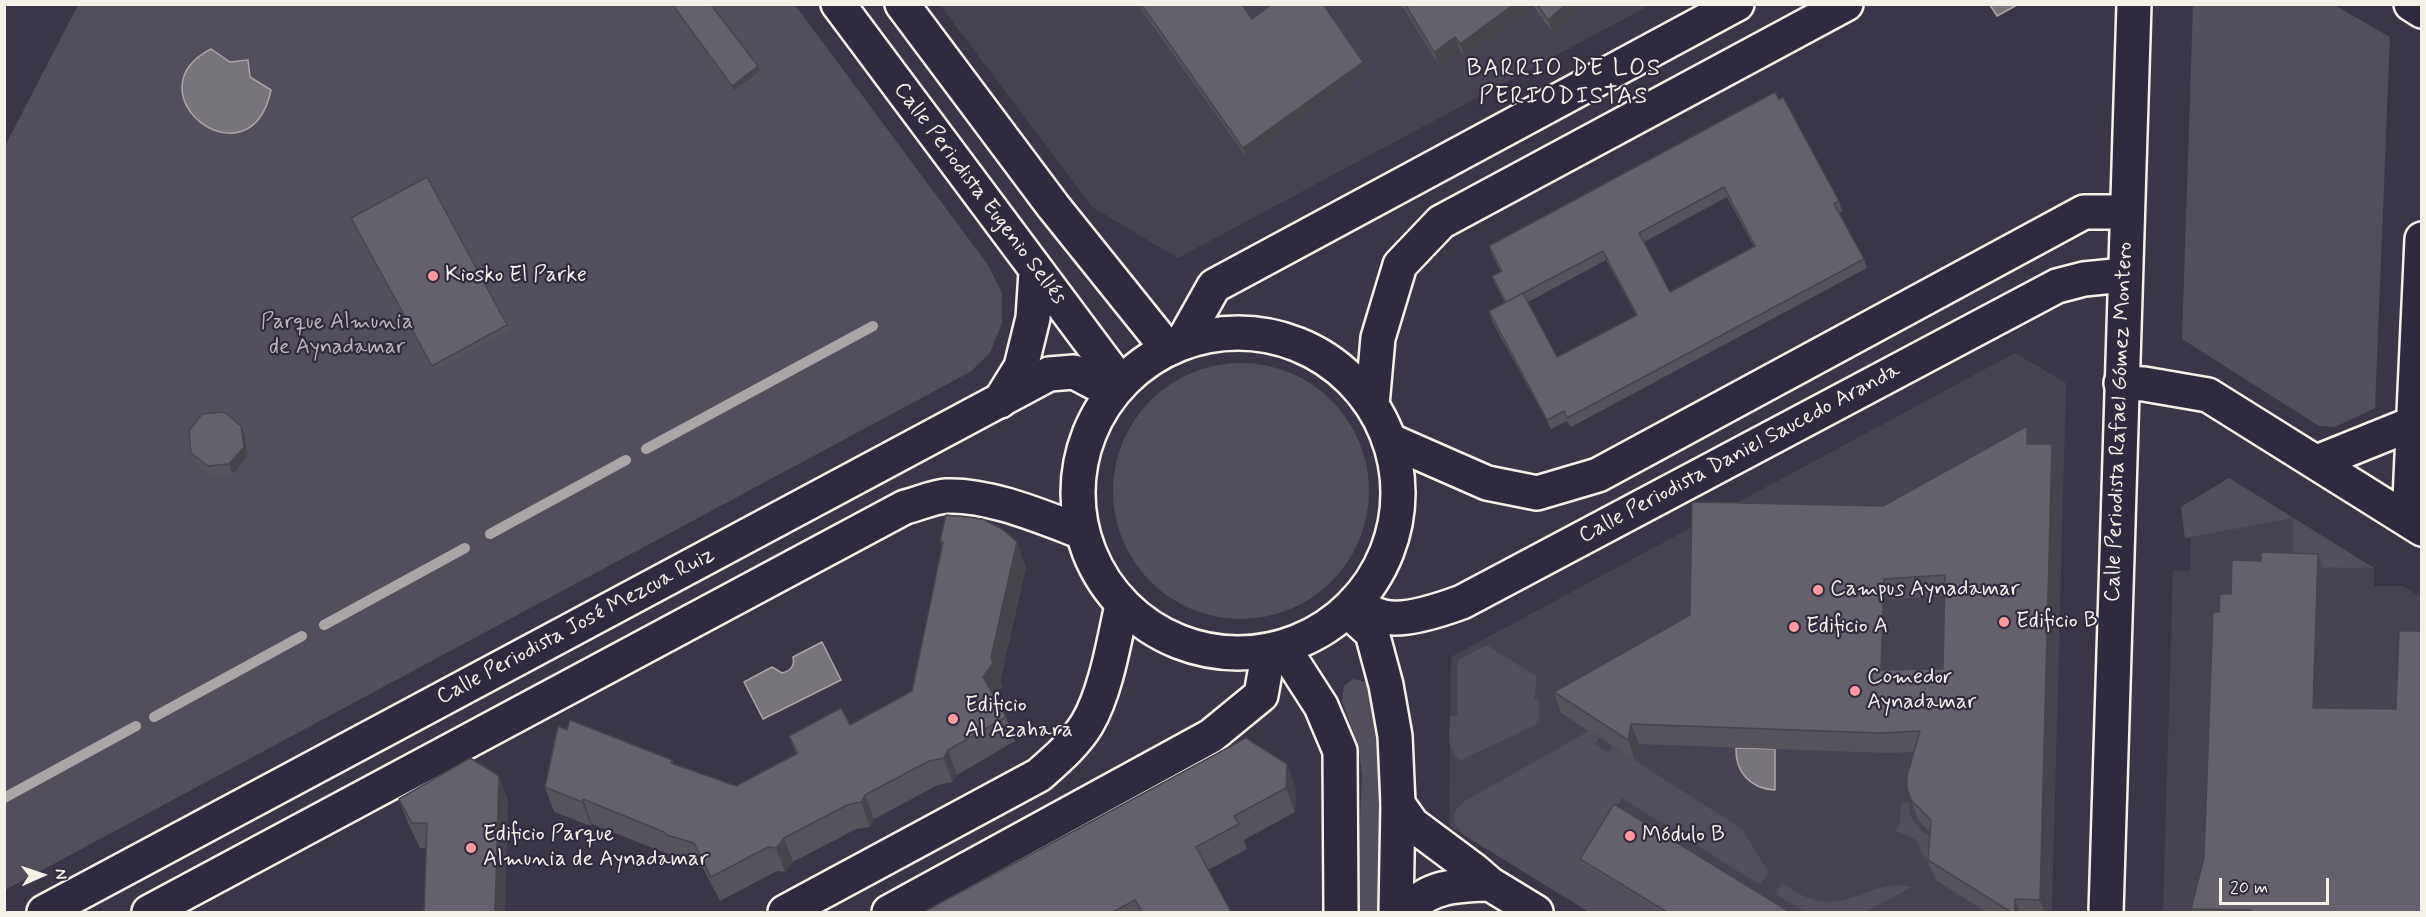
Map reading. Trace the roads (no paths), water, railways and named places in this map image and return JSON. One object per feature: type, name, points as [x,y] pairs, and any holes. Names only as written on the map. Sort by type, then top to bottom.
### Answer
[{"type":"street","name":"Calle Periodista Eugenio Sellés","points":[[838,4],[1013,237],[1116,387]]},
{"type":"street","points":[[902,4],[1053,206],[1175,345]]},
{"type":"street","points":[[1175,345],[1214,286],[1737,4]]},
{"type":"street","points":[[1372,405],[1378,338],[1400,264],[1441,222],[1846,4]]},
{"type":"street","name":"Calle Periodista Rafael Gómez Montero","points":[[2106,912],[2134,4]]},
{"type":"street","points":[[2411,4],[2421,11]]},
{"type":"street","points":[[1389,440],[1487,483],[1537,493],[1598,475],[2084,212],[2127,212]]},
{"type":"street","points":[[2415,525],[2414,423],[2421,238]]},
{"type":"street","points":[[1000,401],[1021,368],[1033,318],[1036,272]]},
{"type":"street","name":"Calle Periodista Daniel Saucedo Aranda","points":[[1351,606],[1391,618],[1426,612],[1462,602],[2057,286],[2084,279],[2124,275]]},
{"type":"street","points":[[1223,332],[1268,334],[1308,348],[1344,372],[1372,405],[1389,440],[1398,477],[1394,526],[1384,558],[1367,588],[1351,606],[1317,631],[1276,648],[1230,653],[1185,645],[1152,628],[1122,605],[1104,582],[1089,553],[1082,532],[1078,504],[1078,476],[1090,430],[1116,387],[1140,364],[1175,345],[1223,332]]},
{"type":"street","name":"Calle Periodista José Mezcua Ruiz","points":[[44,912],[1049,374],[1074,372],[1116,387]]},
{"type":"street","points":[[2121,383],[2144,384],[2208,395],[2415,525]]},
{"type":"street","points":[[2317,462],[2414,423]]},
{"type":"street","points":[[149,912],[905,507],[945,496],[986,500],[1082,532]]},
{"type":"street","points":[[785,912],[1040,775],[1069,749],[1088,723],[1106,675],[1122,605]]},
{"type":"street","points":[[1351,606],[1369,628],[1373,638],[1386,685],[1395,736],[1398,804],[1396,912]]},
{"type":"street","points":[[889,912],[1211,736],[1261,695],[1276,648]]},
{"type":"street","points":[[1276,648],[1321,706],[1340,751],[1341,912]]},
{"type":"street","points":[[1398,804],[1412,824],[1490,884],[1536,912]]},
{"type":"street","points":[[1408,912],[1412,906],[1439,888],[1490,884]]},
{"type":"waterway","points":[[646,449],[873,326]]},
{"type":"waterway","points":[[490,534],[626,460]]},
{"type":"waterway","points":[[324,625],[465,548]]},
{"type":"waterway","points":[[154,717],[302,636]]},
{"type":"waterway","points":[[4,798],[136,726]]},
{"type":"place","name":"Kiosko El Parke","points":[[433,276]]},
{"type":"place","name":"Campus Aynadamar","points":[[1818,590]]},
{"type":"place","name":"Edificio B","points":[[2004,622]]},
{"type":"place","name":"Edificio A","points":[[1794,627]]},
{"type":"place","name":"Comedor Aynadamar","points":[[1855,691]]},
{"type":"place","name":"Edificio Al Azahara","points":[[953,719]]},
{"type":"place","name":"Módulo B","points":[[1630,836]]},
{"type":"place","name":"Edificio Parque Almunia de Aynadamar","points":[[471,848]]},
{"type":"district","name":"BARRIO DE LOS PERIODISTAS","points":[[1564,84]]},
{"type":"park label","name":"Parque Almunia de Aynadamar","points":[[337,336]]}]
